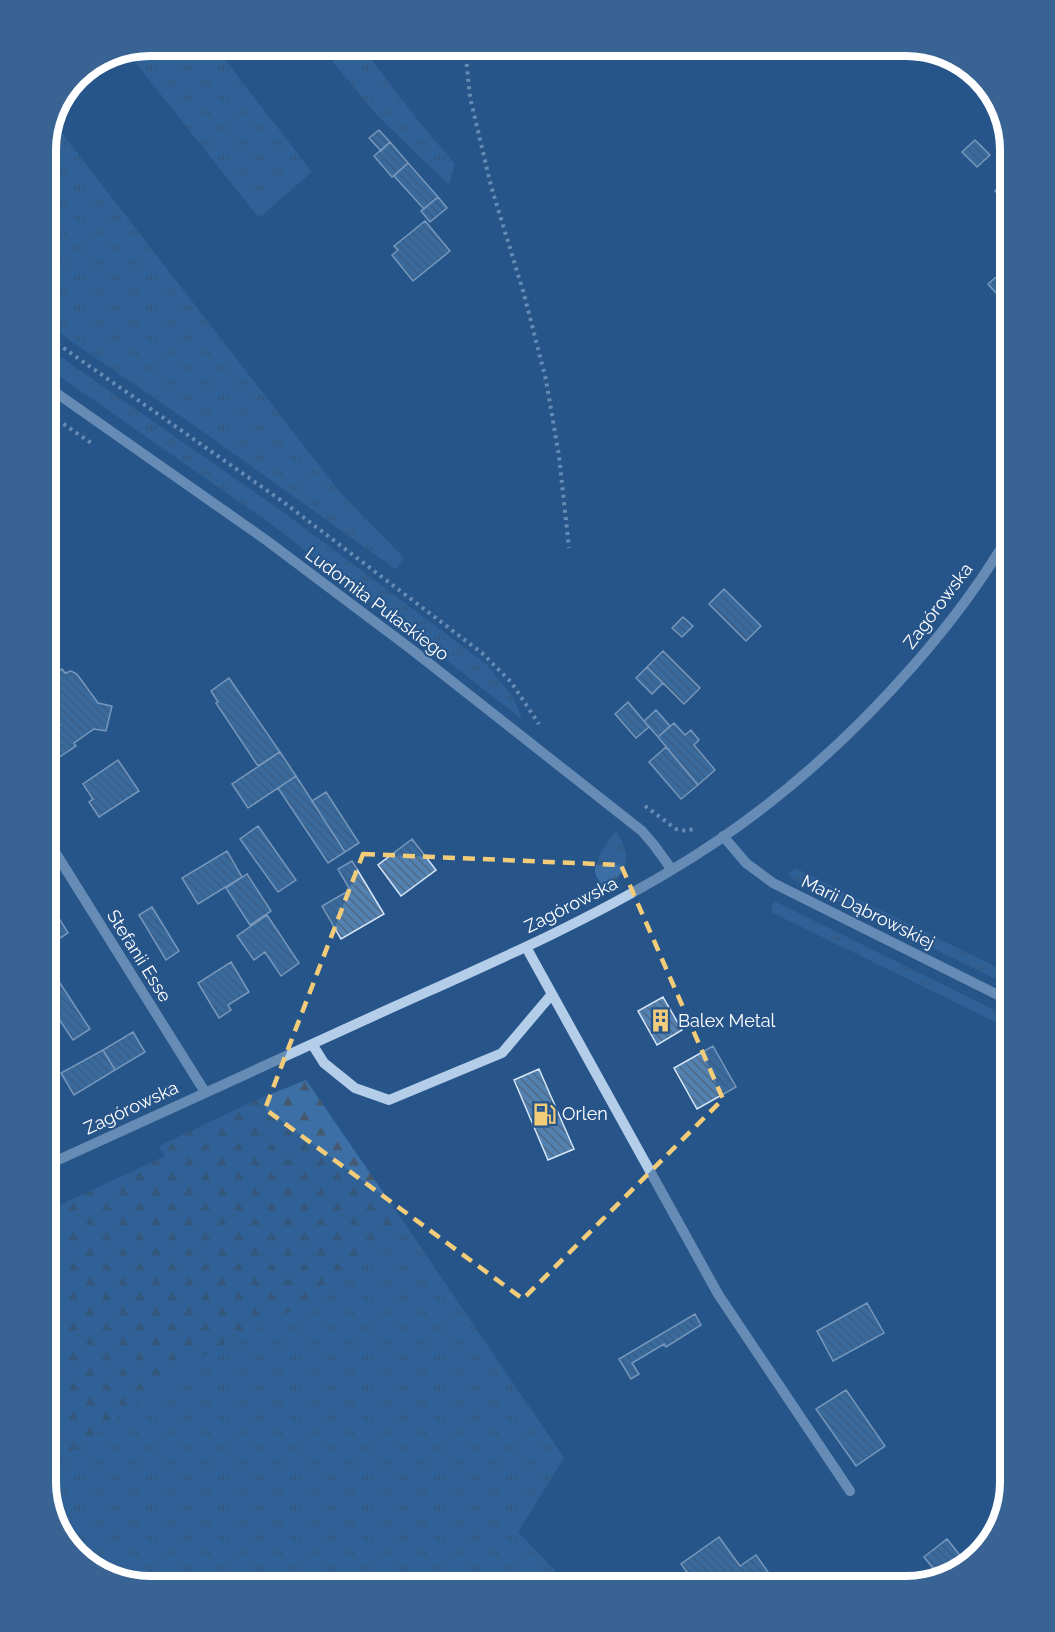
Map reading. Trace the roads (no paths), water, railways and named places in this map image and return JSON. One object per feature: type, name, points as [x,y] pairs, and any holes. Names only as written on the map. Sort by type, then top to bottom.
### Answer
[{"type":"street","name":"Ludomiła Pułaskiego","points":[[56,393],[266,540],[420,656],[642,831],[672,870]]},
{"type":"street","name":"Zagórowska","points":[[56,1161],[526,947],[602,909],[672,870],[723,836],[791,784],[852,731],[930,646],[959,609],[1000,548]]},
{"type":"street","name":"Marii Dąbrowskiej","points":[[723,836],[746,862],[773,883],[1000,996]]},
{"type":"street","name":"Stefanii Esse","points":[[56,854],[205,1092]]},
{"type":"street","points":[[526,947],[718,1294],[850,1491]]},
{"type":"street","points":[[312,1044],[324,1063],[355,1088],[389,1100],[502,1053],[552,994]]},
{"type":"place","name":"Balex Metal","points":[[660,1021]]},
{"type":"place","name":"Orlen","points":[[544,1114]]}]
